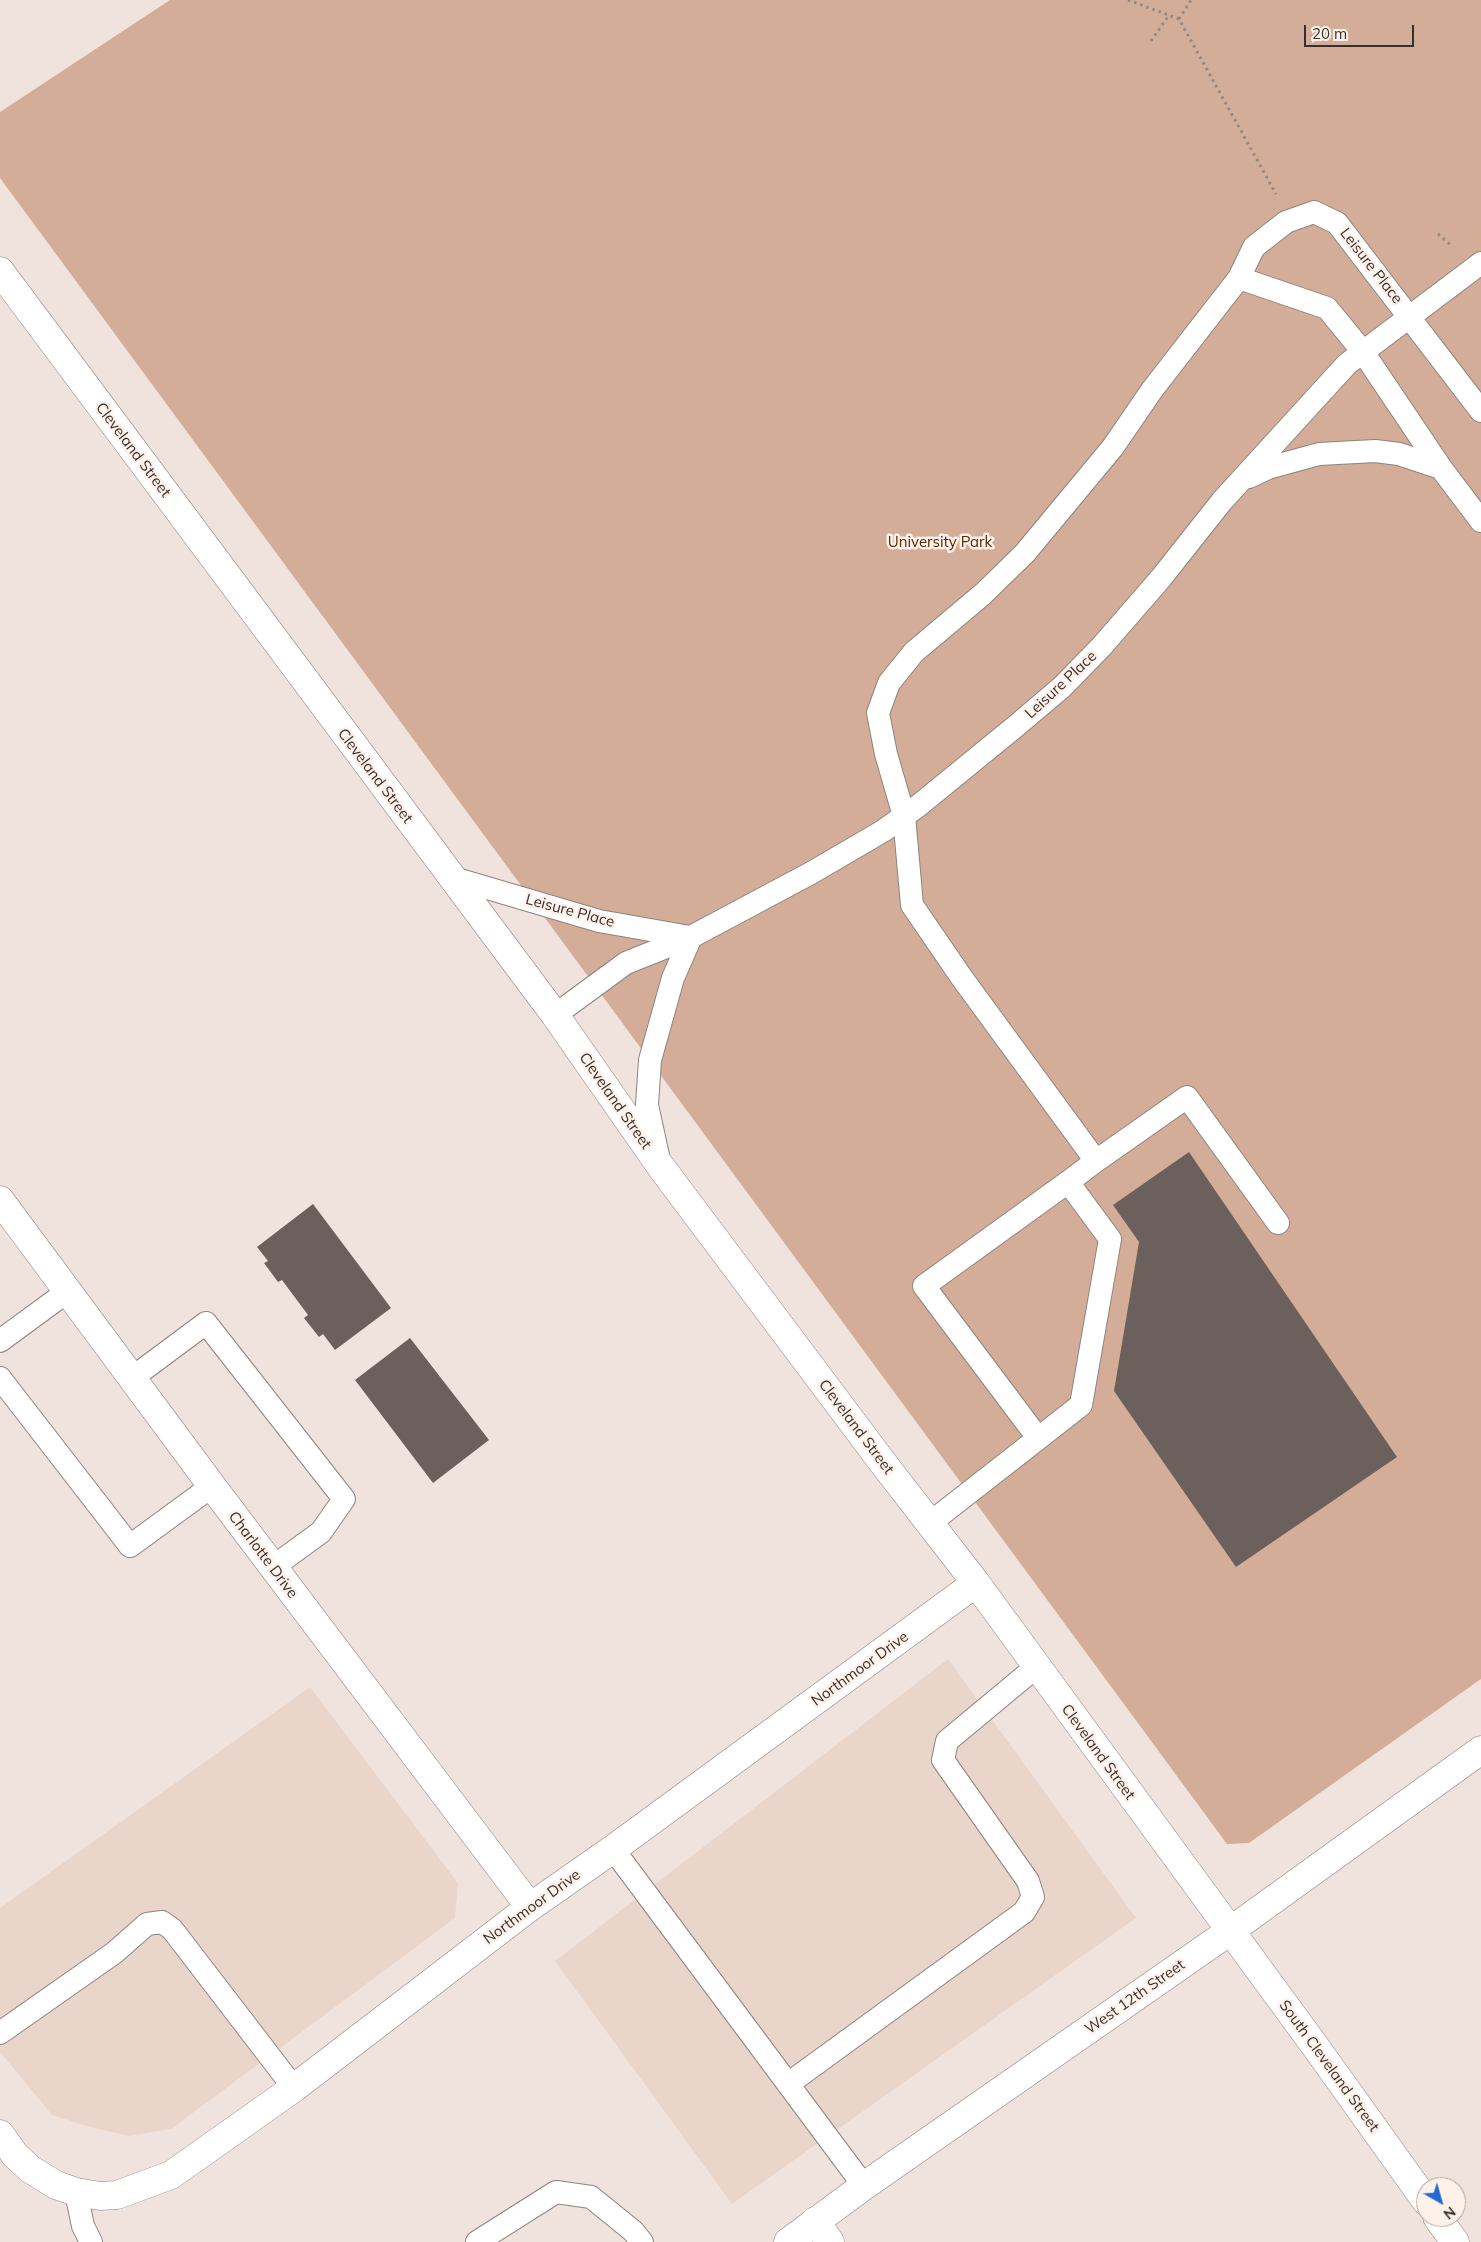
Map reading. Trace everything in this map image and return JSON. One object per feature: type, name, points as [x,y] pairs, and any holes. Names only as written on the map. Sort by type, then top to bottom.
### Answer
[{"type":"street","name":"Cleveland Street","points":[[0,271],[450,877],[555,1015],[661,1167],[976,1583],[1230,1931]]},
{"type":"street","name":"Charlotte Drive","points":[[0,1200],[273,1568],[530,1907]]},
{"type":"street","name":"Northmoor Drive","points":[[0,2134],[15,2155],[30,2169],[56,2185],[76,2192],[100,2196],[117,2196],[171,2175],[294,2088],[530,1907],[613,1849],[976,1583]]},
{"type":"street","name":"West 12th Street","points":[[788,2242],[823,2232],[864,2186],[1230,1931],[1481,1750]]},
{"type":"street","name":"South Cleveland Street","points":[[1230,1931],[1416,2187]]},
{"type":"street","points":[[1444,2227],[1455,2242]]},
{"type":"lane","name":"Leisure Place","points":[[1096,1161],[962,978],[912,905],[904,816],[886,754],[878,713],[889,683],[914,652],[983,594],[1031,546],[1113,447],[1152,390],[1239,278],[1254,247],[1286,222],[1314,212],[1337,223],[1478,407]]},
{"type":"lane","name":"Leisure Place","points":[[555,1015],[626,963],[691,937],[811,873],[904,816],[1009,732],[1062,687],[1102,646],[1161,578],[1222,501],[1347,364],[1481,263]]},
{"type":"lane","points":[[1239,278],[1327,308],[1363,352],[1441,468],[1481,521]]},
{"type":"lane","points":[[1478,407],[1481,382]]},
{"type":"lane","points":[[1242,481],[1268,468],[1319,454],[1375,451],[1399,454],[1441,468]]},
{"type":"lane","name":"Leisure Place","points":[[450,877],[599,920],[691,937]]},
{"type":"lane","points":[[661,1167],[647,1105],[650,1060],[673,978],[691,937]]},
{"type":"lane","points":[[1038,1438],[924,1286],[1187,1097],[1278,1223]]},
{"type":"lane","points":[[930,1523],[1082,1405],[1110,1239],[1068,1182]]},
{"type":"lane","points":[[0,1341],[68,1291]]},
{"type":"lane","points":[[132,1378],[206,1323],[344,1499],[321,1532],[273,1568]]},
{"type":"lane","points":[[0,1378],[130,1546],[212,1486]]},
{"type":"lane","points":[[788,2084],[1024,1912],[1033,1897],[1028,1881],[942,1760],[947,1741],[1036,1667]]},
{"type":"lane","points":[[613,1849],[864,2186]]},
{"type":"lane","points":[[5,2030],[114,1953],[147,1924],[162,1922],[172,1929],[294,2088]]},
{"type":"lane","points":[[76,2192],[83,2226],[91,2242]]},
{"type":"lane","points":[[477,2242],[556,2192],[591,2197],[633,2231],[642,2242]]},
{"type":"path","points":[[1128,0],[1179,19],[1276,194]]},
{"type":"path","points":[[1179,19],[1190,0]]},
{"type":"path","points":[[1152,41],[1169,15]]},
{"type":"path","points":[[1438,234],[1460,252]]},
{"type":"shaded area","points":[[948,1659],[1136,1918],[732,2204],[555,1961]]},
{"type":"shaded area","points":[[310,1687],[458,1883],[455,1918],[171,2129],[129,2136],[90,2127],[52,2115],[0,2052],[0,1908]]},
{"type":"green space","name":"University Park","points":[[170,0],[1481,0],[1481,1679],[1249,1843],[1227,1844],[0,178],[0,112]]},
{"type":"building","points":[[1189,1152],[1397,1457],[1236,1567],[1114,1391],[1139,1242],[1113,1205]]},
{"type":"building","points":[[313,1204],[391,1308],[335,1350],[323,1334],[319,1337],[304,1318],[308,1315],[282,1280],[278,1282],[264,1263],[268,1261],[257,1247]]},
{"type":"building","points":[[410,1338],[489,1440],[433,1483],[355,1380]]}]
